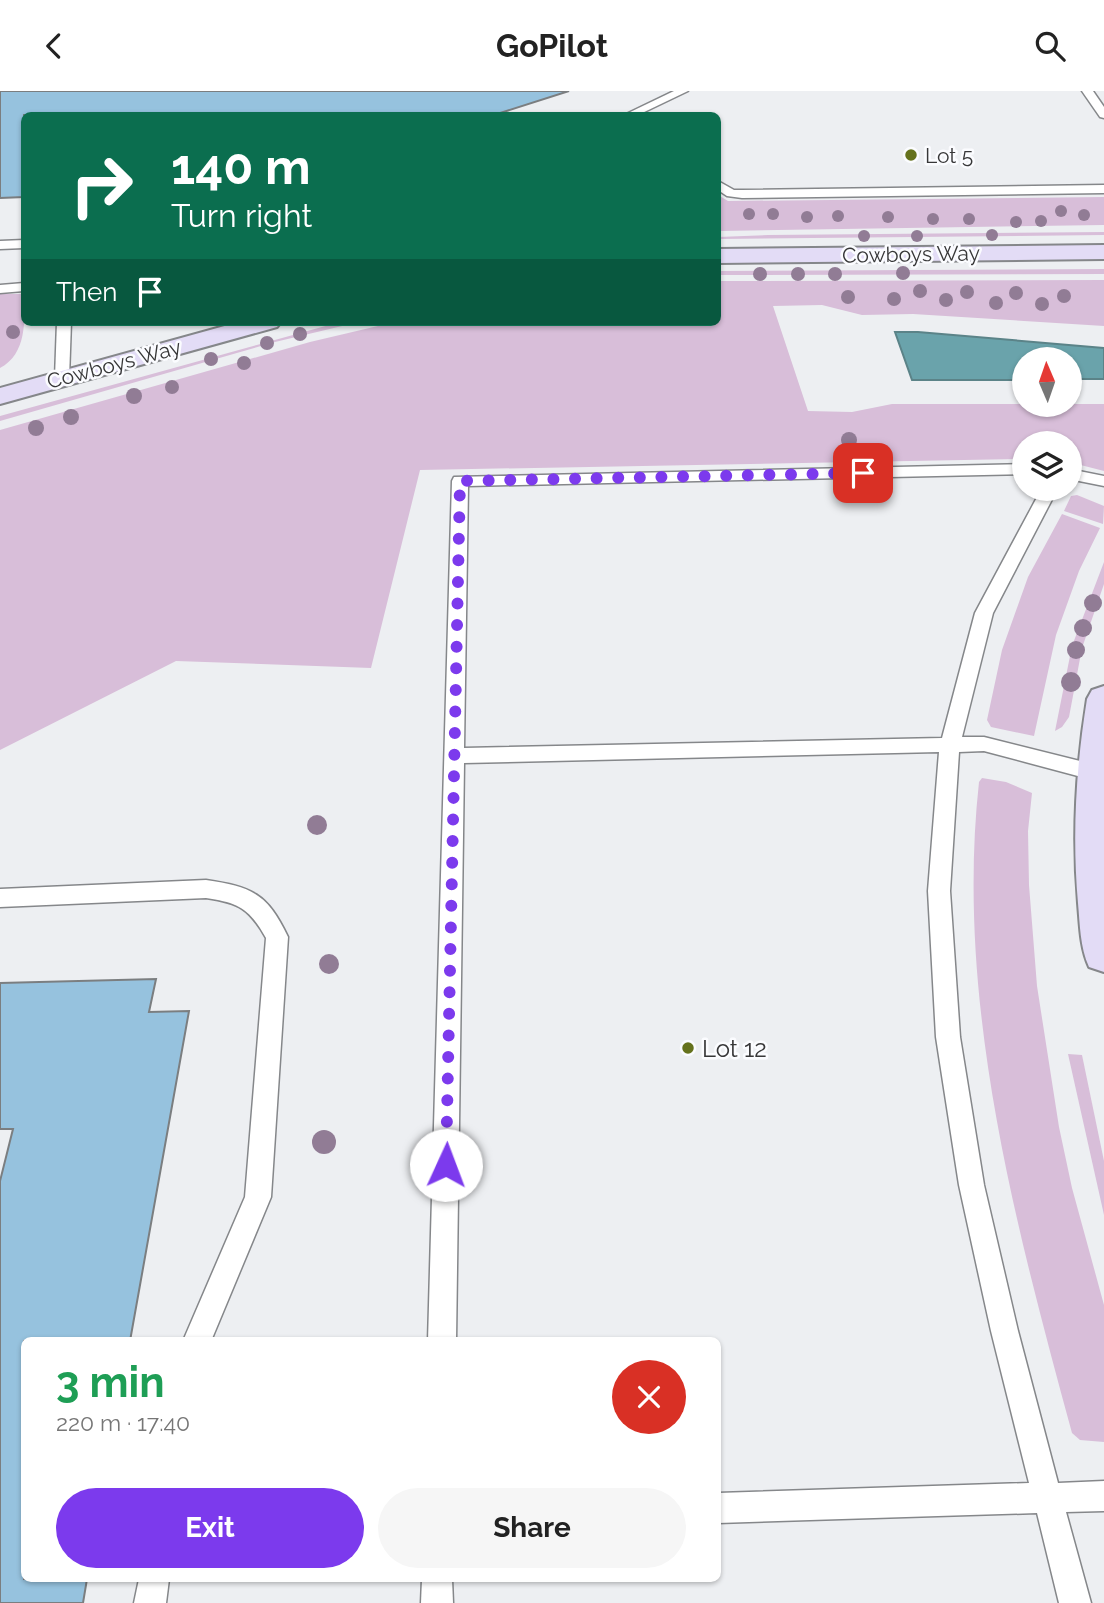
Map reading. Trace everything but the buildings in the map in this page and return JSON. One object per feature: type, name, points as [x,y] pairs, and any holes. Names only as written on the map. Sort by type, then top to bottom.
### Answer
[{"type":"street","name":"Cowboys Way","points":[[721,256],[1104,252]]},
{"type":"street","name":"Cowboys Way","points":[[0,396],[253,326]]},
{"type":"street","points":[[1104,699],[1100,774],[1092,815],[1096,904],[1104,954]]},
{"type":"lane","points":[[637,112],[683,91]]},
{"type":"lane","points":[[1087,91],[1104,115]]},
{"type":"lane","points":[[721,187],[730,193],[742,194],[1104,189]]},
{"type":"lane","points":[[0,245],[21,244]]},
{"type":"lane","points":[[0,289],[21,287]]},
{"type":"lane","points":[[62,378],[64,326]]},
{"type":"lane","points":[[442,1337],[460,481],[1012,469]]},
{"type":"lane","points":[[1082,477],[1104,481]]},
{"type":"lane","points":[[1042,501],[1020,535],[985,610],[966,667],[950,745],[939,846],[939,930],[946,1025],[961,1132],[986,1253],[1075,1603]]},
{"type":"lane","points":[[454,756],[984,744],[1100,774]]},
{"type":"lane","points":[[0,898],[206,889],[240,894],[264,914],[276,937],[258,1197],[199,1337]]},
{"type":"lane","points":[[721,1508],[1104,1496]]},
{"type":"lane","points":[[150,1603],[154,1582]]},
{"type":"lane","points":[[437,1582],[437,1603]]},
{"type":"shaded area","points":[[721,197],[728,201],[1104,197],[1104,225],[721,231]]},
{"type":"shaded area","points":[[1104,232],[1104,235],[721,239],[768,235]]},
{"type":"shaded area","points":[[1104,269],[1104,274],[721,275],[721,271]]},
{"type":"shaded area","points":[[1104,280],[1104,326],[913,314],[862,315],[822,305],[773,306],[808,411],[852,412],[892,404],[1012,404],[1012,417],[1082,417],[1082,404],[1104,404],[1104,471],[1082,465],[1082,431],[1012,431],[1012,459],[420,470],[371,668],[176,661],[0,750],[0,430],[310,342],[378,326],[721,326],[721,281]]},
{"type":"shaded area","points":[[0,294],[21,294],[23,326],[20,345],[9,362],[0,368]]},
{"type":"shaded area","points":[[326,326],[342,326],[275,342],[0,421],[0,416]]},
{"type":"shaded area","points":[[1082,497],[1104,506],[1103,524],[1064,511],[1069,501],[1082,501]]},
{"type":"shaded area","points":[[1062,514],[1100,528],[1079,571],[1056,635],[1034,736],[991,727],[987,720],[1002,650],[1028,577]]},
{"type":"shaded area","points":[[1104,562],[1104,584],[1082,648],[1069,717],[1062,727],[1055,731],[1072,646]]},
{"type":"shaded area","points":[[982,778],[1006,782],[1032,793],[1028,831],[1029,885],[1037,986],[1059,1127],[1072,1188],[1104,1305],[1104,1442],[1080,1440],[1072,1433],[1030,1273],[995,1111],[975,947],[974,864],[979,782]]},
{"type":"shaded area","points":[[1068,1054],[1082,1055],[1104,1161],[1104,1215]]},
{"type":"water","points":[[895,332],[1104,348],[1104,379],[1082,379],[1082,347],[1012,347],[1012,380],[912,380]]},
{"type":"place","name":"Lot 5","points":[[911,155]]},
{"type":"place","name":"Lot 12","points":[[688,1048]]},
{"type":"route","points":[[446,1165],[460,481],[863,473]]}]
